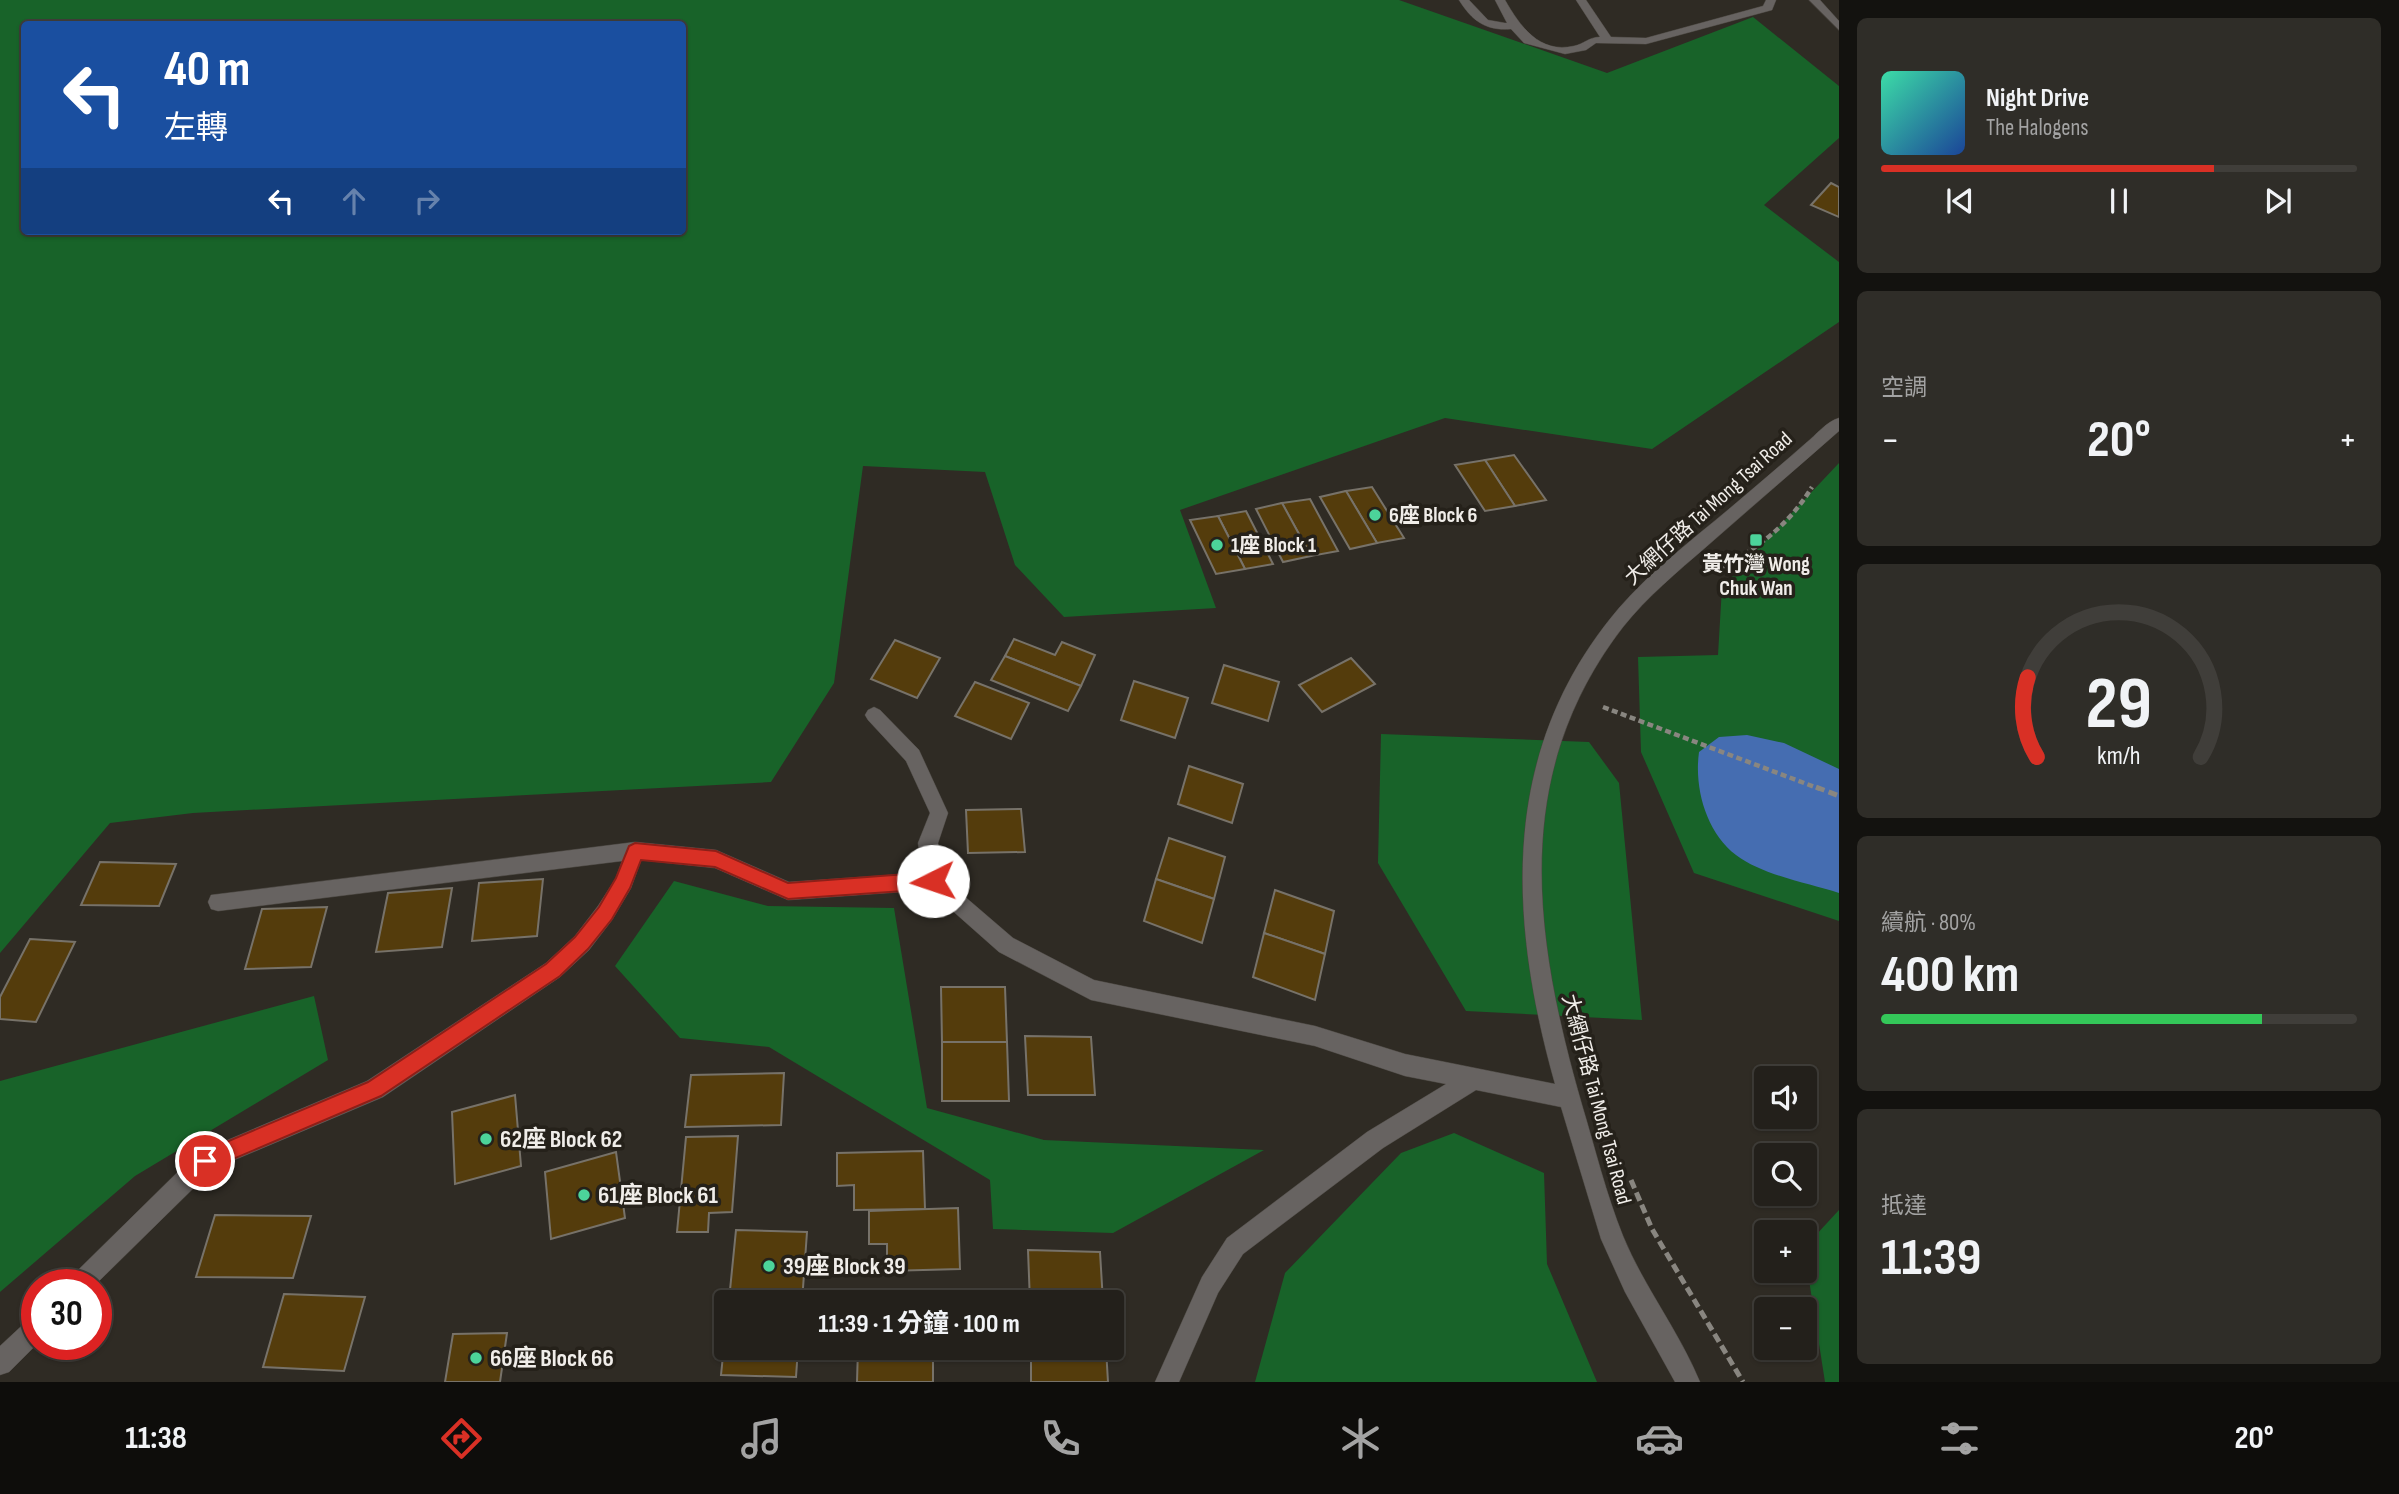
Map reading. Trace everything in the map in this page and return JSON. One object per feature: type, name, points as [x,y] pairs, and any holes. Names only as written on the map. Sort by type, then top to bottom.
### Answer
[{"type":"street","points":[[1464,0],[1474,17],[1483,24],[1497,28],[1514,26]]},
{"type":"street","points":[[1500,0],[1514,26],[1528,41],[1565,51],[1582,48],[1594,40],[1646,41],[1768,8],[1771,0]]},
{"type":"street","points":[[1581,0],[1607,39]]},
{"type":"street","points":[[1814,0],[1839,27]]},
{"type":"street","name":"大網仔路 Tai Mong Tsai Road","points":[[1688,1382],[1615,1247],[1569,1098],[1546,1006],[1536,943],[1532,894],[1536,800],[1555,733],[1583,675],[1618,622],[1640,598],[1839,423]]},
{"type":"street","points":[[874,715],[914,756],[939,813],[928,843],[933,881],[1006,945],[1091,990],[1315,1036],[1405,1065],[1569,1098]]},
{"type":"street","points":[[218,902],[635,851],[716,859],[788,891],[933,881]]},
{"type":"street","points":[[95,1269],[205,1161],[374,1089],[553,970],[582,943],[605,913],[624,882],[635,851]]},
{"type":"street","points":[[1167,1382],[1210,1285],[1236,1246],[1375,1140],[1473,1080]]},
{"type":"street","points":[[0,1363],[21,1343]]},
{"type":"path","points":[[1709,574],[1757,549],[1797,514],[1817,479]]},
{"type":"path","points":[[1598,720],[1609,695]]},
{"type":"path","points":[[1603,707],[1839,796]]},
{"type":"path","points":[[1627,1171],[1652,1229],[1742,1382]]},
{"type":"green space","points":[[0,0],[1399,0],[1607,73],[1753,17],[1839,86],[1839,138],[1764,205],[1839,262],[1839,322],[1652,449],[1445,418],[1180,510],[1216,608],[1064,617],[1015,565],[985,472],[863,466],[834,683],[771,782],[193,813],[110,823],[0,953]]},
{"type":"green space","points":[[1839,463],[1839,921],[1694,873],[1641,752],[1638,657],[1718,655],[1722,587]]},
{"type":"green space","points":[[1381,734],[1589,742],[1619,783],[1642,1020],[1466,1011],[1378,863]]},
{"type":"green space","points":[[674,881],[768,906],[894,908],[927,1108],[1044,1140],[1264,1150],[1113,1233],[993,1229],[990,1180],[769,1047],[680,1038],[615,966]]},
{"type":"green space","points":[[314,996],[328,1060],[135,1176],[27,1269],[21,1269],[21,1274],[0,1292],[0,1081]]},
{"type":"green space","points":[[1454,1133],[1544,1173],[1547,1264],[1597,1382],[1255,1382],[1285,1273],[1401,1153]]},
{"type":"green space","points":[[1839,1210],[1839,1382],[1825,1382],[1817,1331],[1817,1297],[1812,1297],[1809,1283],[1817,1283],[1817,1234]]},
{"type":"water","points":[[1747,735],[1784,743],[1839,769],[1839,893],[1786,878],[1747,862],[1726,845],[1710,822],[1698,780],[1699,752],[1719,737]]},
{"type":"building","points":[[1831,183],[1839,187],[1839,217],[1811,205]]},
{"type":"building","points":[[1514,455],[1546,500],[1515,506],[1485,460]]},
{"type":"building","points":[[1485,460],[1515,506],[1485,511],[1455,465]]},
{"type":"building","name":"6座 Block 6","points":[[1372,487],[1404,538],[1377,543],[1346,491]]},
{"type":"building","points":[[1346,491],[1377,543],[1350,549],[1320,497]]},
{"type":"building","points":[[1310,499],[1338,551],[1311,556],[1282,503]]},
{"type":"building","points":[[1282,503],[1311,556],[1283,562],[1256,509]]},
{"type":"building","points":[[1246,511],[1273,564],[1245,569],[1218,516]]},
{"type":"building","name":"1座 Block 1","points":[[1218,516],[1245,569],[1216,574],[1190,520]]},
{"type":"building","points":[[1014,639],[1055,655],[1062,642],[1095,655],[1081,686],[1005,656]]},
{"type":"building","points":[[895,640],[940,658],[917,698],[871,679]]},
{"type":"building","points":[[1005,656],[1081,686],[1068,711],[991,680]]},
{"type":"building","points":[[1351,658],[1375,684],[1322,712],[1299,685]]},
{"type":"building","points":[[1224,665],[1279,682],[1268,721],[1212,703]]},
{"type":"building","points":[[1134,681],[1188,698],[1175,738],[1121,720]]},
{"type":"building","points":[[975,682],[1029,703],[1011,739],[955,716]]},
{"type":"building","points":[[1189,766],[1243,784],[1232,823],[1178,804]]},
{"type":"building","points":[[1021,809],[1025,852],[968,853],[966,810]]},
{"type":"building","points":[[1169,838],[1225,857],[1214,899],[1156,879]]},
{"type":"building","points":[[100,862],[176,864],[159,906],[81,905]]},
{"type":"building","points":[[543,879],[537,936],[472,941],[479,883]]},
{"type":"building","points":[[1156,879],[1214,899],[1202,943],[1144,921]]},
{"type":"building","points":[[452,888],[442,947],[376,952],[388,893]]},
{"type":"building","points":[[1275,890],[1334,911],[1325,954],[1264,933]]},
{"type":"building","points":[[327,907],[311,967],[245,969],[262,909]]},
{"type":"building","points":[[1264,933],[1325,954],[1315,1000],[1253,977]]},
{"type":"building","points":[[30,939],[75,942],[36,1022],[0,1019],[0,997]]},
{"type":"building","points":[[941,987],[1005,987],[1007,1042],[942,1042]]},
{"type":"building","points":[[1025,1036],[1091,1037],[1095,1095],[1028,1095]]},
{"type":"building","points":[[942,1042],[1007,1042],[1009,1101],[942,1101]]},
{"type":"building","points":[[784,1073],[781,1125],[685,1127],[691,1075]]},
{"type":"building","name":"62座 Block 62","points":[[515,1095],[521,1166],[455,1184],[452,1112]]},
{"type":"building","points":[[738,1136],[732,1212],[709,1213],[708,1232],[677,1232],[686,1137]]},
{"type":"building","points":[[923,1151],[925,1209],[854,1210],[854,1185],[837,1186],[837,1153]]},
{"type":"building","name":"61座 Block 61","points":[[616,1152],[625,1218],[551,1239],[545,1172]]},
{"type":"building","points":[[958,1208],[960,1269],[887,1271],[887,1244],[869,1244],[869,1211]]},
{"type":"building","points":[[215,1215],[311,1216],[293,1278],[196,1277]]},
{"type":"building","name":"39座 Block 39","points":[[736,1230],[807,1232],[803,1290],[730,1290]]},
{"type":"building","points":[[1028,1250],[1100,1252],[1102,1290],[1030,1290]]},
{"type":"building","points":[[284,1294],[365,1297],[344,1371],[263,1367]]},
{"type":"building","name":"66座 Block 66","points":[[507,1333],[500,1382],[445,1382],[453,1334]]},
{"type":"building","points":[[723,1360],[797,1360],[796,1377],[721,1375]]},
{"type":"building","points":[[858,1360],[933,1360],[933,1382],[857,1382]]},
{"type":"building","points":[[1031,1360],[1107,1360],[1108,1382],[1031,1382]]},
{"type":"place","name":"6座 Block 6","points":[[1375,515]]},
{"type":"place","name":"黃竹灣 Wong Chuk Wan","points":[[1756,540]]},
{"type":"place","name":"1座 Block 1","points":[[1217,545]]},
{"type":"place","name":"62座 Block 62","points":[[486,1139]]},
{"type":"place","name":"61座 Block 61","points":[[584,1195]]},
{"type":"place","name":"39座 Block 39","points":[[769,1266]]},
{"type":"place","name":"66座 Block 66","points":[[476,1358]]},
{"type":"route","points":[[205,1161],[374,1089],[553,970],[582,943],[605,913],[624,882],[635,851],[716,859],[788,891],[933,881]]}]
